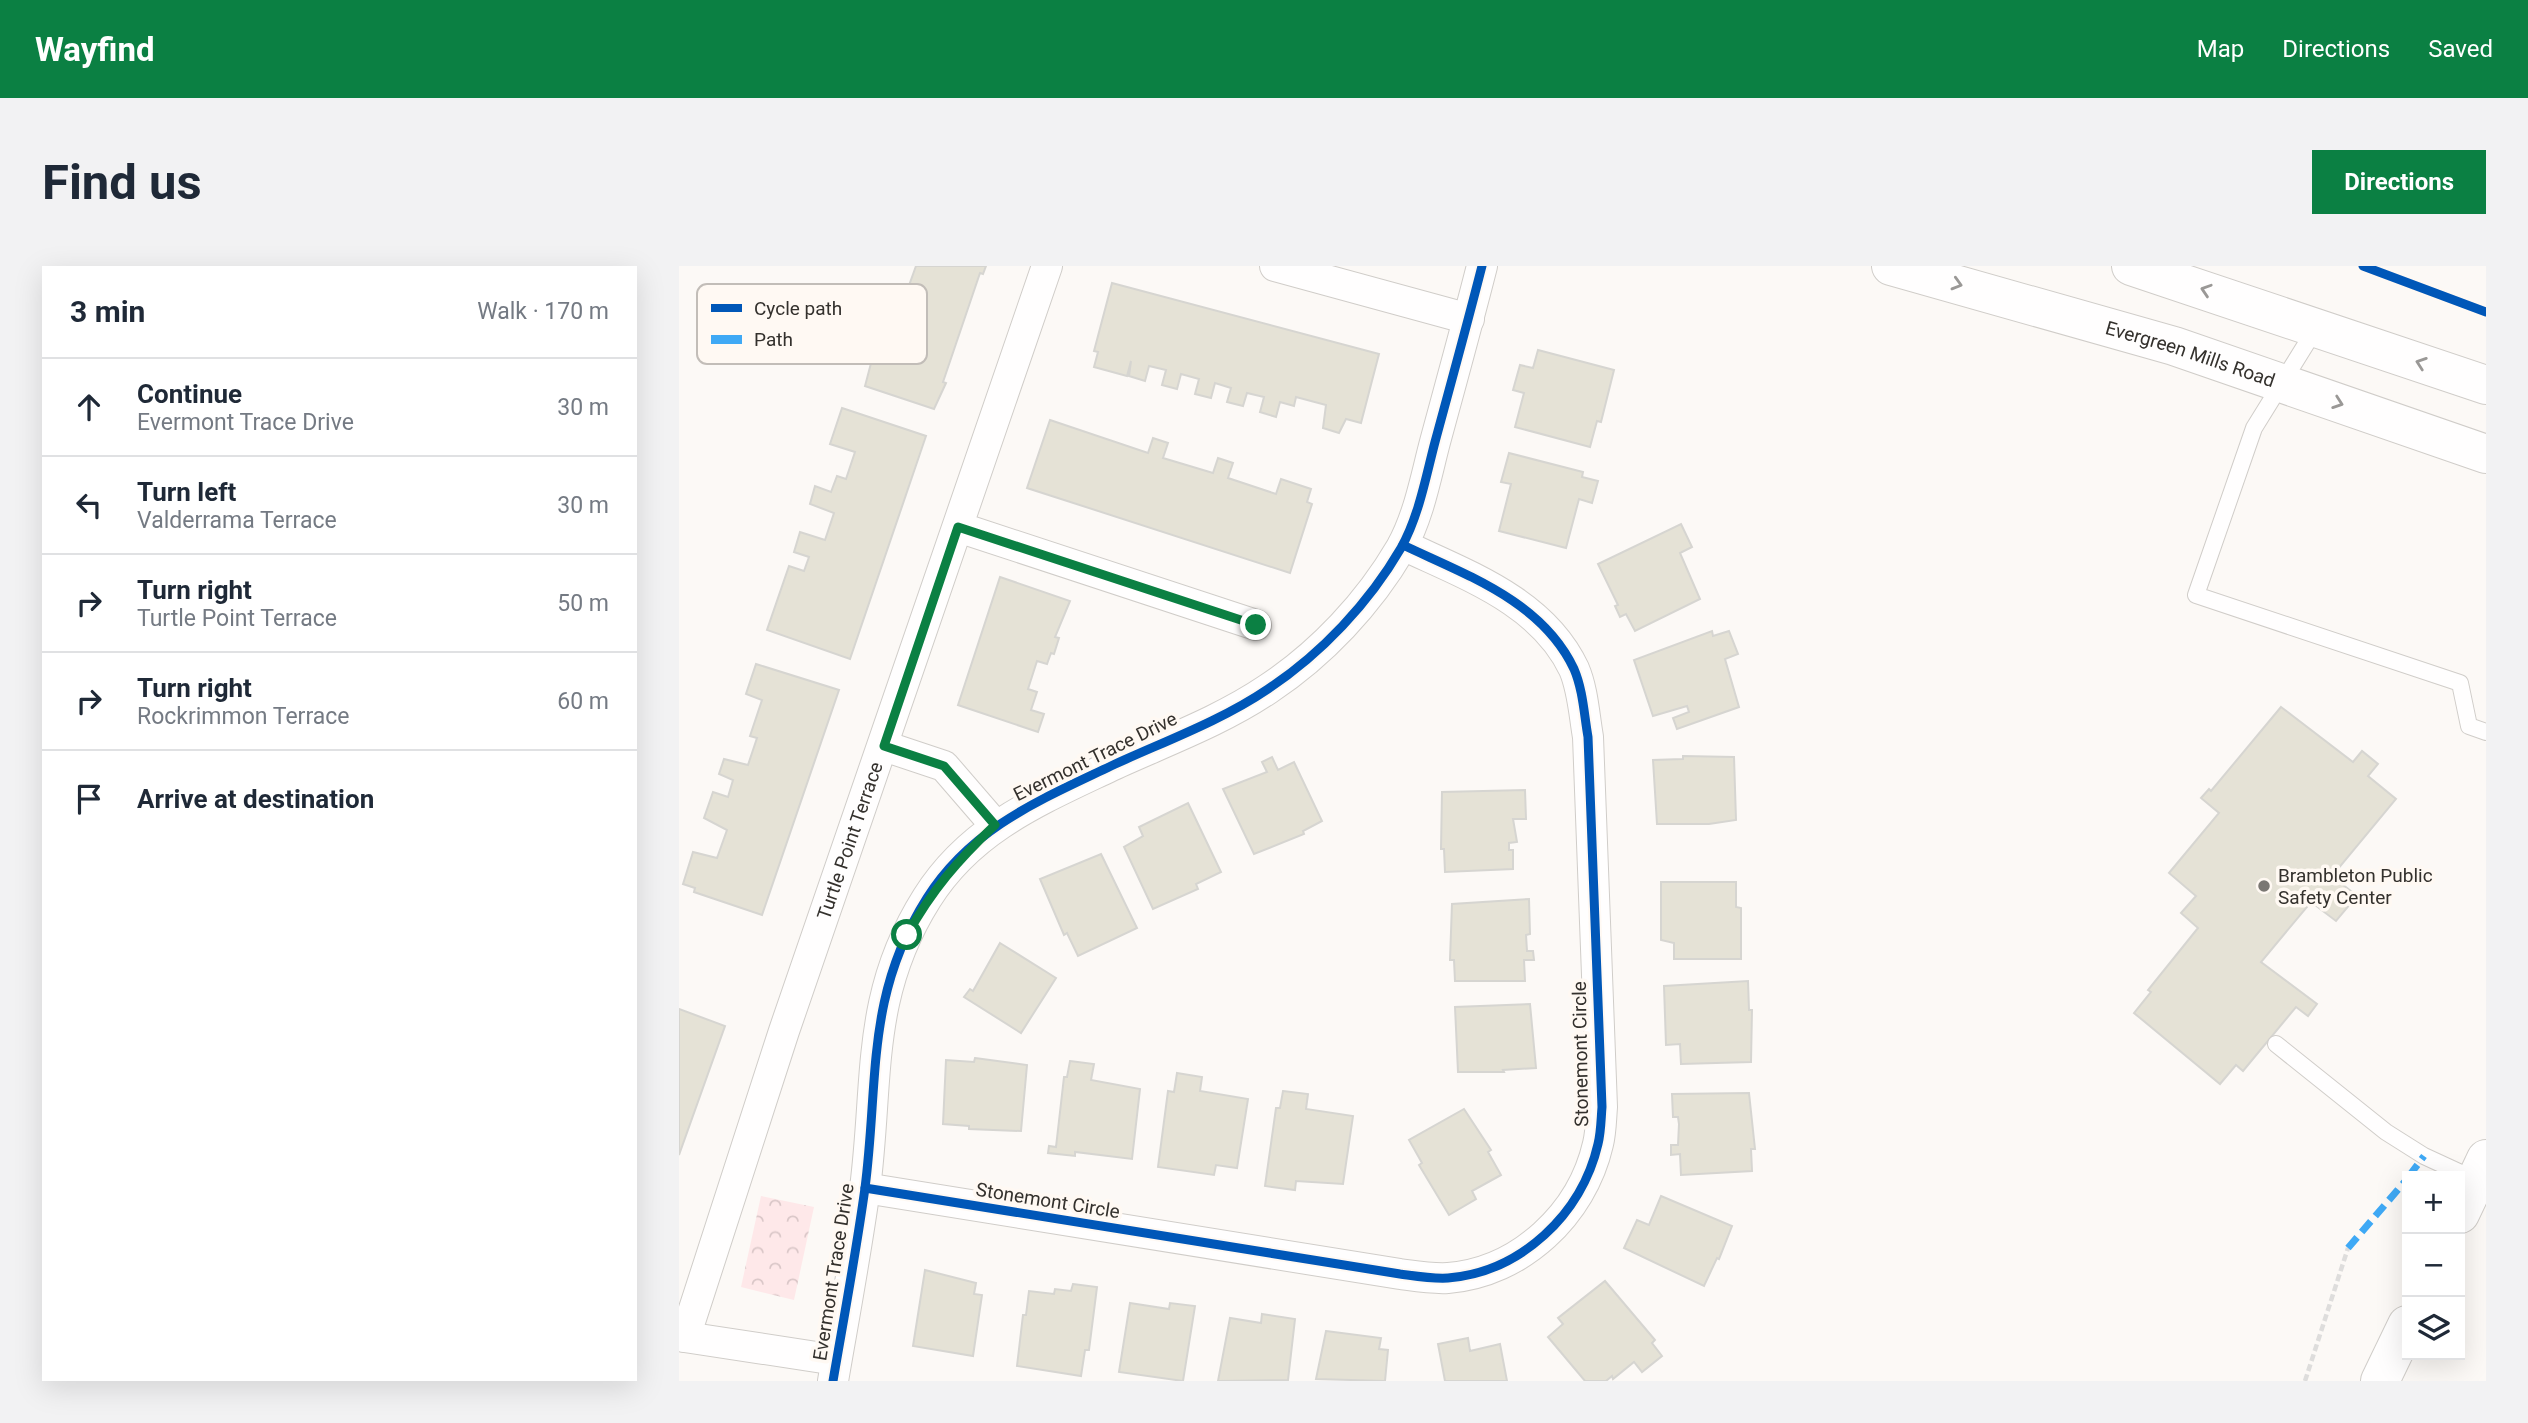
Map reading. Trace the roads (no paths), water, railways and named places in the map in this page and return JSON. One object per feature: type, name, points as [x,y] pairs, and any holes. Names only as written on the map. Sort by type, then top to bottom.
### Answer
[{"type":"main road","name":"Evergreen Mills Road","points":[[1891,266],[2174,346],[2486,454]]},
{"type":"main road","points":[[2131,266],[2486,385]]},
{"type":"main road","points":[[2465,1204],[2481,1170]]},
{"type":"main road","points":[[2380,1381],[2402,1335]]},
{"type":"street","name":"Turtle Point Terrace","points":[[682,1336],[1047,266]]},
{"type":"street","points":[[1275,266],[1469,319]]},
{"type":"street","name":"Evermont Trace Drive","points":[[835,1371],[865,1188],[873,1063],[889,978],[929,896],[958,860],[995,825],[1036,801],[1266,691],[1304,663],[1340,627],[1379,582],[1403,545],[1424,488],[1482,266]]},
{"type":"street","points":[[958,527],[1256,625]]},
{"type":"street","name":"Stonemont Circle","points":[[865,1188],[1400,1275],[1448,1278],[1493,1267],[1524,1251],[1557,1226],[1590,1170],[1599,1143],[1602,1107],[1588,737],[1581,691],[1573,668],[1554,637],[1525,608],[1484,583],[1403,545]]},
{"type":"street","points":[[884,746],[944,766],[995,825]]},
{"type":"street","points":[[682,1336],[835,1371]]},
{"type":"lane","points":[[2317,327],[2254,428],[2196,595],[2460,682],[2469,726],[2486,732]]},
{"type":"lane","points":[[2276,1044],[2386,1132],[2424,1156],[2481,1170]]},
{"type":"place","name":"Brambleton Public Safety Center","points":[[2264,886]]}]
